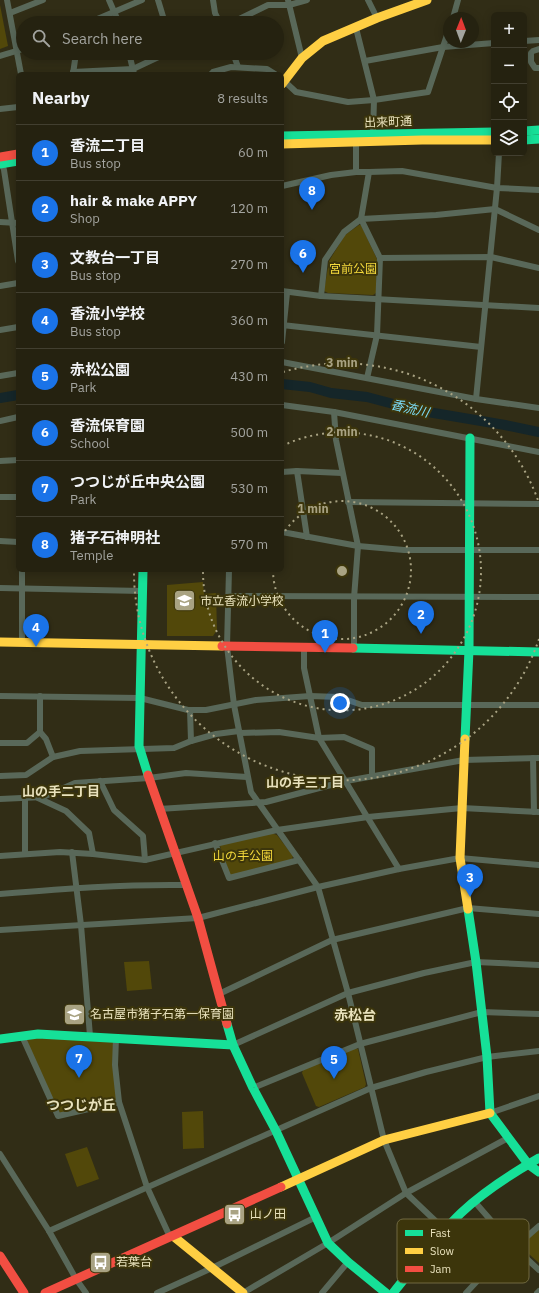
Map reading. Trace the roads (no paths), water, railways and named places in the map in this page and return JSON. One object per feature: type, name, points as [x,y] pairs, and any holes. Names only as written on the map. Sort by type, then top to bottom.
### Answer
[{"type":"street","points":[[0,56],[16,51],[7,0]]},
{"type":"street","points":[[10,13],[43,0]]},
{"type":"street","points":[[109,0],[116,16]]},
{"type":"street","points":[[105,16],[142,0]]},
{"type":"street","points":[[158,0],[163,16]]},
{"type":"street","points":[[212,0],[216,16]]},
{"type":"street","points":[[245,16],[268,4],[307,0]]},
{"type":"street","points":[[368,0],[377,18]]},
{"type":"street","points":[[284,80],[302,58],[323,41],[377,18],[427,0]]},
{"type":"street","points":[[455,12],[458,0]]},
{"type":"street","points":[[288,3],[302,58]]},
{"type":"street","points":[[356,28],[374,100],[373,134]]},
{"type":"street","points":[[527,41],[539,40]]},
{"type":"street","points":[[479,44],[491,43]]},
{"type":"street","points":[[284,82],[296,92],[348,102],[374,100],[428,92],[443,47],[365,61]]},
{"type":"street","points":[[539,50],[531,53],[532,65],[535,68],[539,68]]},
{"type":"street","points":[[18,60],[21,72]]},
{"type":"street","points":[[73,72],[75,60]]},
{"type":"street","points":[[131,60],[134,72],[155,60]]},
{"type":"street","points":[[236,60],[238,67]]},
{"type":"street","points":[[213,72],[231,66],[267,68],[272,72]]},
{"type":"street","points":[[0,109],[16,107]]},
{"type":"street","points":[[527,131],[539,130]]},
{"type":"street","name":"出来町通","points":[[284,136],[491,132]]},
{"type":"street","name":"出来町通","points":[[284,144],[422,140],[491,140]]},
{"type":"street","points":[[527,140],[539,140]]},
{"type":"street","points":[[356,142],[356,172]]},
{"type":"street","points":[[1,162],[16,155]]},
{"type":"street","points":[[476,399],[491,257],[499,156]]},
{"type":"street","points":[[1,162],[16,160]]},
{"type":"street","points":[[1,162],[15,222],[16,235]]},
{"type":"street","points":[[284,186],[331,175],[356,172],[402,171],[497,188],[539,190]]},
{"type":"street","points":[[368,378],[377,335],[380,258],[361,218],[369,172]]},
{"type":"street","points":[[321,296],[325,260],[344,232],[361,218],[495,209],[539,230]]},
{"type":"street","points":[[0,222],[15,222]]},
{"type":"street","points":[[380,258],[491,257],[539,268]]},
{"type":"street","points":[[0,286],[16,283]]},
{"type":"street","points":[[284,308],[285,292],[321,296],[539,308]]},
{"type":"street","points":[[284,325],[481,347]]},
{"type":"street","points":[[0,330],[16,327]]},
{"type":"street","points":[[284,362],[476,399],[539,408]]},
{"type":"street","points":[[0,376],[16,373]]},
{"type":"street","points":[[284,405],[334,412],[539,452]]},
{"type":"street","points":[[334,412],[336,440],[358,546],[354,598],[354,648]]},
{"type":"street","points":[[0,421],[16,418]]},
{"type":"street","points":[[470,438],[469,650],[460,858],[482,1012],[487,1056],[490,1113],[528,1164],[539,1172]]},
{"type":"street","points":[[0,461],[16,460]]},
{"type":"street","points":[[297,471],[307,537]]},
{"type":"street","points":[[284,472],[342,473]]},
{"type":"street","points":[[0,497],[16,497]]},
{"type":"street","points":[[348,502],[539,504]]},
{"type":"street","points":[[284,532],[358,546],[404,550],[539,550]]},
{"type":"street","points":[[0,541],[16,542]]},
{"type":"street","points":[[22,572],[22,643]]},
{"type":"street","points":[[143,572],[139,746],[174,853],[198,918],[234,1044],[253,1088],[276,1131],[328,1242],[348,1262],[386,1293]]},
{"type":"street","points":[[229,572],[227,646],[234,705],[251,792],[318,887],[348,994],[384,1140],[406,1193],[433,1219]]},
{"type":"street","points":[[0,588],[142,591]]},
{"type":"street","points":[[229,596],[354,598],[539,597]]},
{"type":"street","points":[[0,642],[539,652]]},
{"type":"street","points":[[304,647],[304,668],[319,738],[399,869]]},
{"type":"street","points":[[0,696],[140,698],[190,710],[206,710],[256,700],[310,696],[339,697],[362,705],[539,705]]},
{"type":"street","points":[[40,696],[40,732],[46,739],[53,757]]},
{"type":"street","points":[[190,710],[191,742]]},
{"type":"street","points":[[0,743],[27,743],[40,732]]},
{"type":"street","points":[[0,776],[26,775],[53,757],[80,751],[174,748],[216,734],[240,732],[279,732],[319,738],[344,737],[372,749],[372,776]]},
{"type":"street","points":[[0,856],[25,853],[72,852],[145,860],[278,830],[368,817],[462,808],[536,812],[536,758],[464,760],[346,781],[259,802],[159,809]]},
{"type":"street","points":[[0,799],[43,797],[75,783],[149,778],[186,773],[247,777]]},
{"type":"street","points":[[100,781],[114,810],[143,836],[145,860]]},
{"type":"street","points":[[37,797],[66,811],[89,833],[93,854]]},
{"type":"street","points":[[25,798],[25,853]]},
{"type":"street","points":[[215,843],[229,878],[299,860]]},
{"type":"street","points":[[72,852],[81,925],[90,1036]]},
{"type":"street","points":[[0,930],[198,918],[318,887],[399,869],[460,858],[539,865]]},
{"type":"street","points":[[0,894],[77,888],[186,885]]},
{"type":"street","points":[[219,994],[332,940],[468,908],[539,914]]},
{"type":"street","points":[[0,1039],[38,1034],[234,1044],[348,994],[424,973],[476,962],[539,965]]},
{"type":"street","points":[[253,1088],[360,1044],[482,1012],[539,1014]]},
{"type":"street","points":[[22,1036],[58,1116],[119,1102]]},
{"type":"street","points":[[116,1038],[115,1065],[119,1102],[147,1187],[171,1236],[243,1293],[406,1193],[508,1138]]},
{"type":"street","points":[[49,1231],[370,1088],[487,1056],[539,1051]]},
{"type":"street","points":[[45,1293],[384,1140],[490,1113],[539,1096]]},
{"type":"street","points":[[0,1154],[86,1293]]},
{"type":"street","points":[[454,1219],[474,1201],[539,1158]]},
{"type":"street","points":[[474,1201],[490,1219]]},
{"type":"street","points":[[157,1293],[316,1217]]},
{"type":"street","points":[[529,1234],[539,1226]]},
{"type":"street","points":[[0,1256],[24,1293]]},
{"type":"street","points":[[529,1261],[539,1270]]},
{"type":"street","points":[[322,1293],[348,1262]]},
{"type":"street","points":[[393,1293],[401,1283]]},
{"type":"street","points":[[466,1293],[475,1283]]},
{"type":"waterway","name":"香流川","points":[[284,384],[310,387],[331,393],[367,397],[416,410],[539,432]]},
{"type":"waterway","name":"香流川","points":[[0,398],[16,395]]},
{"type":"place","name":"猪子石神明社","points":[[312,210]]},
{"type":"place","name":"香流保育園","points":[[303,273]]},
{"type":"place","name":"市立香流小学校","points":[[185,601]]},
{"type":"place","name":"hair & make APPY","points":[[421,634]]},
{"type":"place","name":"香流小学校","points":[[36,647]]},
{"type":"place","name":"香流二丁目","points":[[325,653]]},
{"type":"place","name":"文教台一丁目","points":[[470,897]]},
{"type":"place","name":"名古屋市猪子石第一保育園","points":[[75,1014]]},
{"type":"place","name":"つつじが丘中央公園","points":[[79,1078]]},
{"type":"place","name":"赤松公園","points":[[334,1079]]},
{"type":"place","name":"山ノ田","points":[[234,1214]]},
{"type":"place","name":"若葉台","points":[[100,1262]]},
{"type":"district","name":"山の手三丁目","points":[[305,782]]},
{"type":"district","name":"山の手二丁目","points":[[61,791]]},
{"type":"district","name":"赤松台","points":[[355,1015]]},
{"type":"district","name":"つつじが丘","points":[[81,1105]]},
{"type":"park label","name":"宮前公園","points":[[353,269]]},
{"type":"park label","name":"山の手公園","points":[[243,856]]}]
